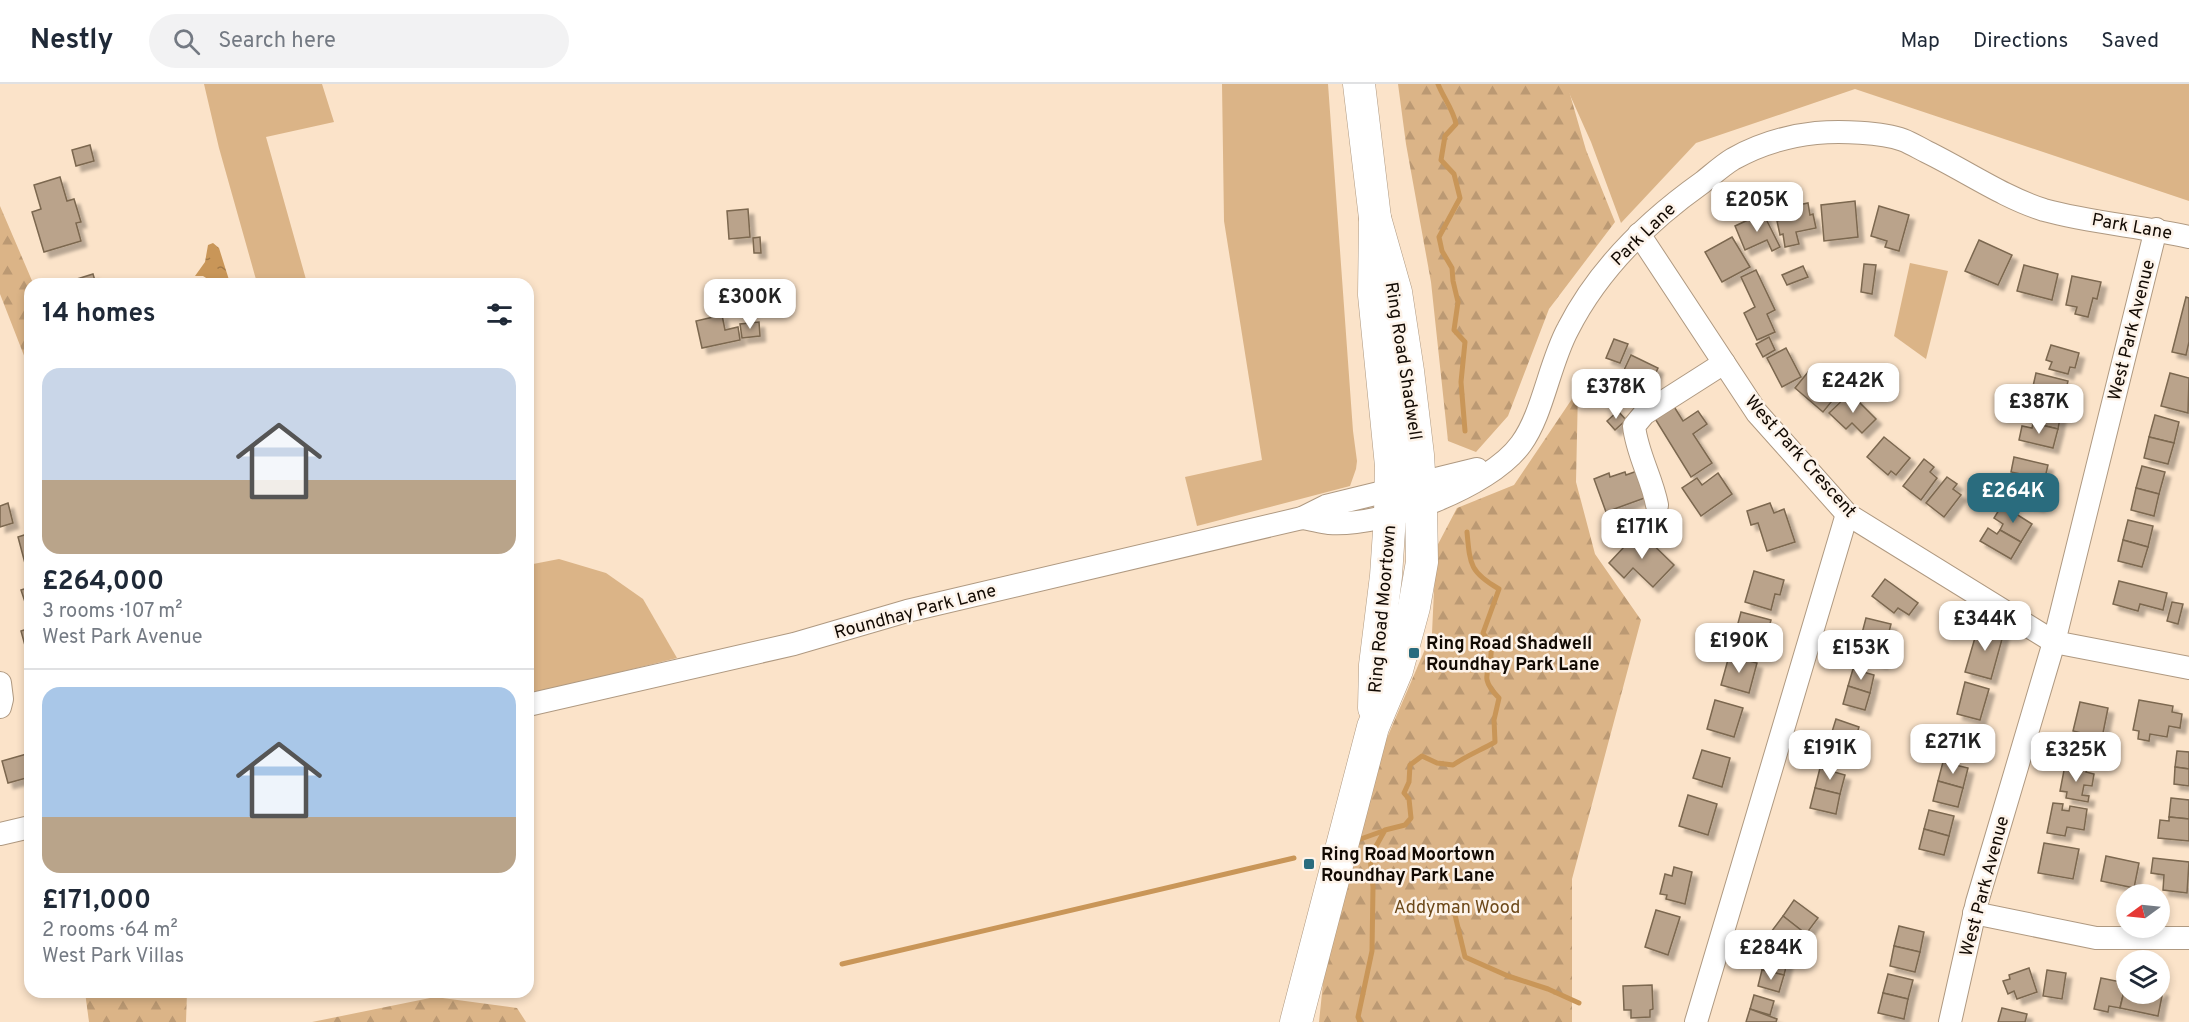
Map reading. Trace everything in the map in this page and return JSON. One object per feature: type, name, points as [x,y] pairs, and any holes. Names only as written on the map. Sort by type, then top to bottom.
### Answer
[{"type":"highway","name":"Ring Road Shadwell","points":[[1359,84],[1375,218],[1374,295],[1390,466],[1390,504]]},
{"type":"highway","name":"Ring Road Shadwell","points":[[1375,218],[1396,292],[1408,371],[1421,495]]},
{"type":"highway","name":"Ring Road Moortown","points":[[1296,1022],[1373,727],[1397,670],[1414,607],[1422,562],[1421,495]]},
{"type":"highway","name":"Ring Road Moortown","points":[[1373,727],[1375,665],[1386,576],[1390,504]]},
{"type":"street","name":"Park Lane","points":[[1390,504],[1479,480],[1518,447],[1531,429],[1552,364],[1566,331],[1586,294],[1613,261],[1639,234],[1685,194],[1734,159],[1770,142],[1816,133],[1860,133],[1902,139],[1965,170],[2006,194],[2043,209],[2189,237]]},
{"type":"street","name":"West Park Avenue","points":[[1950,1022],[1974,913],[2054,642],[2156,229]]},
{"type":"street","name":"West Park Crescent","points":[[1639,234],[1757,413],[1847,513],[2054,642],[2189,668]]},
{"type":"street","points":[[1657,505],[1654,488],[1635,439],[1634,426],[1644,414],[1724,363]]},
{"type":"street","name":"Roundhay Park Lane","points":[[534,704],[794,644],[907,611],[1302,518],[1326,506],[1390,504]]},
{"type":"street","points":[[1696,1022],[1847,513]]},
{"type":"street","points":[[0,683],[2,699],[0,707]]},
{"type":"street","points":[[0,834],[24,828]]},
{"type":"street","points":[[1974,913],[2096,938],[2189,938]]},
{"type":"green space","points":[[204,84],[322,84],[334,122],[266,137],[306,278],[256,278],[219,148]]},
{"type":"green space","points":[[1222,84],[1328,84],[1357,461],[1350,486],[1197,526],[1185,477],[1262,460],[1224,221]]},
{"type":"green space","points":[[1398,84],[1567,84],[1586,150],[1615,222],[1549,309],[1508,416],[1476,452],[1448,441],[1431,282],[1406,144]]},
{"type":"green space","points":[[1565,84],[2189,84],[2189,201],[1855,89],[1696,143],[1621,223],[1591,142]]},
{"type":"green space","points":[[0,206],[31,278],[24,278],[24,356],[0,294]]},
{"type":"green space","points":[[1910,263],[1948,271],[1926,359],[1894,336]]},
{"type":"green space","name":"Addyman Wood","points":[[1578,390],[1576,482],[1595,554],[1641,620],[1572,879],[1572,1022],[1319,1022],[1324,974],[1363,794],[1432,633],[1436,548],[1457,508],[1514,485]]},
{"type":"green space","points":[[559,559],[606,573],[643,599],[677,658],[534,694],[534,564]]},
{"type":"green space","points":[[86,998],[187,998],[186,1022],[89,1022]]},
{"type":"green space","points":[[430,998],[442,998],[517,1008],[526,1022],[312,1022]]},
{"type":"water","points":[[213,243],[219,248],[228,278],[195,276],[205,262],[208,245]]},
{"type":"building","points":[[90,145],[94,161],[76,166],[72,150]]},
{"type":"building","points":[[60,177],[67,201],[74,199],[81,222],[76,223],[81,241],[44,252],[32,212],[41,209],[34,185]]},
{"type":"building","points":[[1855,201],[1858,237],[1824,241],[1821,205]]},
{"type":"building","points":[[1808,203],[1816,228],[1796,232],[1799,244],[1785,247],[1783,234],[1780,235],[1777,221],[1781,220],[1779,209]]},
{"type":"building","points":[[1879,206],[1909,215],[1899,251],[1885,247],[1887,241],[1871,236]]},
{"type":"building","points":[[748,209],[750,237],[729,239],[727,211]]},
{"type":"building","points":[[1763,213],[1780,247],[1772,251],[1767,240],[1745,250],[1735,226]]},
{"type":"building","points":[[760,237],[761,253],[754,253],[753,238]]},
{"type":"building","points":[[1732,237],[1750,267],[1722,282],[1705,252]]},
{"type":"building","points":[[1979,240],[2012,255],[1998,285],[1965,271]]},
{"type":"building","points":[[1864,264],[1876,265],[1872,294],[1861,292]]},
{"type":"building","points":[[2024,265],[2058,274],[2052,300],[2017,291]]},
{"type":"building","points":[[1803,266],[1808,277],[1787,285],[1782,275]]},
{"type":"building","points":[[1756,270],[1775,310],[1767,314],[1775,332],[1757,340],[1744,313],[1755,307],[1741,277]]},
{"type":"building","points":[[93,274],[94,278],[80,278]]},
{"type":"building","points":[[2072,276],[2101,282],[2097,299],[2093,298],[2088,317],[2075,314],[2077,307],[2066,305]]},
{"type":"building","points":[[2186,297],[2189,298],[2189,342],[2186,355],[2172,352]]},
{"type":"building","points":[[722,315],[725,330],[738,327],[740,340],[702,348],[696,321]]},
{"type":"building","points":[[759,322],[760,336],[742,338],[740,324]]},
{"type":"building","points":[[1769,337],[1775,350],[1763,357],[1756,344]]},
{"type":"building","points":[[1614,339],[1628,344],[1620,363],[1606,358]]},
{"type":"building","points":[[2051,345],[2079,353],[2075,368],[2070,367],[2068,374],[2049,369],[2052,362],[2046,360]]},
{"type":"building","points":[[1786,348],[1801,377],[1782,387],[1767,358]]},
{"type":"building","points":[[1631,355],[1658,368],[1646,395],[1618,383]]},
{"type":"building","points":[[1808,372],[1836,396],[1823,412],[1795,388]]},
{"type":"building","points":[[2036,373],[2068,381],[2063,403],[2031,395]]},
{"type":"building","points":[[2170,373],[2189,378],[2188,413],[2161,406]]},
{"type":"building","points":[[1850,393],[1876,419],[1862,433],[1852,423],[1846,429],[1829,413]]},
{"type":"building","points":[[2028,400],[2062,408],[2058,429],[2033,423],[2035,417],[2025,415]]},
{"type":"building","points":[[1673,405],[1683,421],[1698,411],[1707,424],[1693,434],[1712,463],[1691,477],[1654,417]]},
{"type":"building","points":[[1618,411],[1626,420],[1615,430],[1607,421]]},
{"type":"building","points":[[2155,415],[2179,422],[2174,443],[2149,437]]},
{"type":"building","points":[[2033,423],[2058,429],[2053,448],[2019,440],[2022,426],[2032,428]]},
{"type":"building","points":[[1884,437],[1910,458],[1896,475],[1891,471],[1888,475],[1867,457]]},
{"type":"building","points":[[2149,437],[2174,443],[2168,464],[2144,458]]},
{"type":"building","points":[[2014,457],[2048,465],[2043,486],[2019,481],[2021,474],[2011,472]]},
{"type":"building","points":[[1924,459],[1934,467],[1930,472],[1937,478],[1921,500],[1903,486]]},
{"type":"building","points":[[2142,466],[2165,472],[2159,494],[2136,488]]},
{"type":"building","points":[[1640,470],[1650,496],[1606,512],[1594,479],[1609,473],[1610,477]]},
{"type":"building","points":[[1718,473],[1732,494],[1701,516],[1682,488],[1697,478],[1702,485]]},
{"type":"building","points":[[1947,477],[1957,484],[1953,489],[1961,495],[1944,517],[1926,503]]},
{"type":"building","points":[[2019,481],[2043,486],[2039,506],[2005,498],[2008,483],[2018,486]]},
{"type":"building","points":[[2136,488],[2159,494],[2154,516],[2131,510]]},
{"type":"building","points":[[8,503],[13,523],[0,527],[0,506]]},
{"type":"building","points":[[1770,503],[1774,513],[1784,509],[1795,542],[1767,551],[1758,523],[1751,525],[1747,511]]},
{"type":"building","points":[[2002,505],[2032,524],[2021,542],[2000,530],[2003,524],[1994,518]]},
{"type":"building","points":[[2128,520],[2153,526],[2148,547],[2123,540]]},
{"type":"building","points":[[1988,528],[1997,534],[2000,530],[2021,542],[2011,559],[1980,541]]},
{"type":"building","points":[[1639,531],[1674,565],[1653,587],[1633,568],[1624,578],[1609,563]]},
{"type":"building","points":[[24,535],[24,560],[18,537]]},
{"type":"building","points":[[2123,540],[2148,547],[2142,567],[2118,561]]},
{"type":"building","points":[[1754,571],[1784,580],[1780,595],[1775,594],[1771,610],[1745,602]]},
{"type":"building","points":[[1885,579],[1918,603],[1909,615],[1898,608],[1894,613],[1872,596]]},
{"type":"building","points":[[2119,581],[2167,593],[2163,610],[2140,604],[2138,611],[2113,604]]},
{"type":"building","points":[[2172,602],[2183,604],[2178,624],[2167,621]]},
{"type":"building","points":[[1741,612],[1771,620],[1763,650],[1733,642]]},
{"type":"building","points":[[1866,618],[1891,624],[1886,644],[1861,637]]},
{"type":"building","points":[[1979,624],[2004,632],[1991,679],[1965,672]]},
{"type":"building","points":[[1861,637],[1886,644],[1882,663],[1856,657]]},
{"type":"building","points":[[1729,656],[1757,663],[1749,693],[1721,685]]},
{"type":"building","points":[[1853,669],[1874,675],[1870,693],[1848,686]]},
{"type":"building","points":[[1965,682],[1989,689],[1980,720],[1957,714]]},
{"type":"building","points":[[1848,686],[1870,693],[1865,710],[1843,704]]},
{"type":"building","points":[[1715,700],[1743,708],[1734,737],[1707,729]]},
{"type":"building","points":[[2139,700],[2173,706],[2172,712],[2182,714],[2180,728],[2169,726],[2167,737],[2150,734],[2149,741],[2138,739],[2139,731],[2133,730]]},
{"type":"building","points":[[2080,702],[2108,708],[2102,738],[2073,731]]},
{"type":"building","points":[[1836,719],[1859,727],[1854,743],[1831,735]]},
{"type":"building","points":[[1954,728],[1976,734],[1970,756],[1948,749]]},
{"type":"building","points":[[1831,735],[1854,743],[1849,759],[1826,751]]},
{"type":"building","points":[[1702,750],[1730,758],[1722,787],[1693,778]]},
{"type":"building","points":[[2177,751],[2189,752],[2189,769],[2175,767]]},
{"type":"building","points":[[24,755],[24,779],[8,783],[2,761]]},
{"type":"building","points":[[1943,762],[1968,768],[1963,788],[1938,781]]},
{"type":"building","points":[[2065,765],[2087,769],[2086,772],[2094,774],[2092,786],[2084,785],[2082,795],[2089,796],[2088,802],[2066,798],[2067,792],[2060,791]]},
{"type":"building","points":[[2175,767],[2189,769],[2189,786],[2174,784]]},
{"type":"building","points":[[1820,768],[1845,775],[1840,794],[1815,788]]},
{"type":"building","points":[[1938,781],[1963,788],[1958,807],[1933,801]]},
{"type":"building","points":[[1815,788],[1840,794],[1836,814],[1810,808]]},
{"type":"building","points":[[1688,795],[1717,804],[1708,835],[1679,826]]},
{"type":"building","points":[[2171,798],[2189,800],[2189,819],[2169,817]]},
{"type":"building","points":[[2053,803],[2063,804],[2062,810],[2069,811],[2070,806],[2087,809],[2084,830],[2067,827],[2065,836],[2047,833]]},
{"type":"building","points":[[1929,810],[1954,816],[1949,836],[1924,829]]},
{"type":"building","points":[[2169,817],[2189,819],[2189,841],[2158,838],[2160,820],[2169,821]]},
{"type":"building","points":[[1924,829],[1949,836],[1944,855],[1919,849]]},
{"type":"building","points":[[2044,843],[2079,849],[2073,879],[2038,873]]},
{"type":"building","points":[[2106,856],[2139,863],[2135,884],[2116,884],[2101,881]]},
{"type":"building","points":[[2153,858],[2189,862],[2187,893],[2170,891],[2170,884],[2163,884],[2164,875],[2151,873]]},
{"type":"building","points":[[1674,867],[1692,872],[1685,904],[1666,899],[1667,895],[1660,894],[1665,874],[1672,876]]},
{"type":"building","points":[[1794,900],[1818,918],[1806,934],[1783,916]]},
{"type":"building","points":[[1656,910],[1680,917],[1668,955],[1645,947]]},
{"type":"building","points":[[1783,916],[1806,934],[1794,949],[1771,932]]},
{"type":"building","points":[[1899,926],[1924,932],[1920,952],[1894,946]]},
{"type":"building","points":[[1894,946],[1920,952],[1915,972],[1890,966]]},
{"type":"building","points":[[1767,953],[1788,959],[1784,975],[1762,970]]},
{"type":"building","points":[[2029,968],[2037,992],[2017,999],[2014,991],[2008,994],[2003,981],[2010,979],[2009,975]]},
{"type":"building","points":[[1762,970],[1784,975],[1779,992],[1758,986]]},
{"type":"building","points":[[2047,970],[2066,973],[2062,999],[2043,996]]},
{"type":"building","points":[[1888,974],[1913,980],[1908,999],[1883,993]]},
{"type":"building","points":[[2101,978],[2116,981],[2116,1004],[2121,1004],[2120,1008],[2109,1006],[2108,1012],[2094,1009]]},
{"type":"building","points":[[1652,985],[1653,1009],[1650,1010],[1650,1017],[1631,1018],[1631,1010],[1624,1010],[1623,986]]},
{"type":"building","points":[[1883,993],[1908,999],[1904,1019],[1878,1013]]},
{"type":"building","points":[[1754,995],[1774,1001],[1770,1015],[1750,1009]]},
{"type":"building","points":[[2121,1004],[2160,1004],[2158,1016],[2120,1008]]},
{"type":"building","points":[[2002,1008],[2027,1014],[2025,1022],[1998,1022]]},
{"type":"building","points":[[1750,1009],[1777,1019],[1776,1022],[1746,1022]]},
{"type":"waterway","points":[[1438,84],[1456,124],[1445,136],[1441,160],[1454,174],[1460,198],[1439,237],[1442,251],[1452,268],[1458,302],[1454,330],[1465,342],[1461,382],[1465,431]]},
{"type":"waterway","points":[[1360,1022],[1358,1017],[1372,951],[1373,887],[1370,857],[1385,830],[1405,825],[1411,818],[1409,799],[1404,793],[1409,782],[1410,765],[1422,756],[1437,763],[1453,765],[1495,742],[1494,720],[1499,698],[1488,683],[1487,672],[1491,647],[1483,633],[1499,589],[1482,578],[1473,566],[1467,532]]},
{"type":"waterway","points":[[1355,841],[1383,831]]},
{"type":"waterway","points":[[842,964],[1294,858]]},
{"type":"waterway","points":[[1455,915],[1465,957],[1579,1003]]},
{"type":"place","name":"Ring Road Shadwell Roundhay Park Lane","points":[[1414,653]]},
{"type":"place","name":"Ring Road Moortown Roundhay Park Lane","points":[[1309,864]]}]
